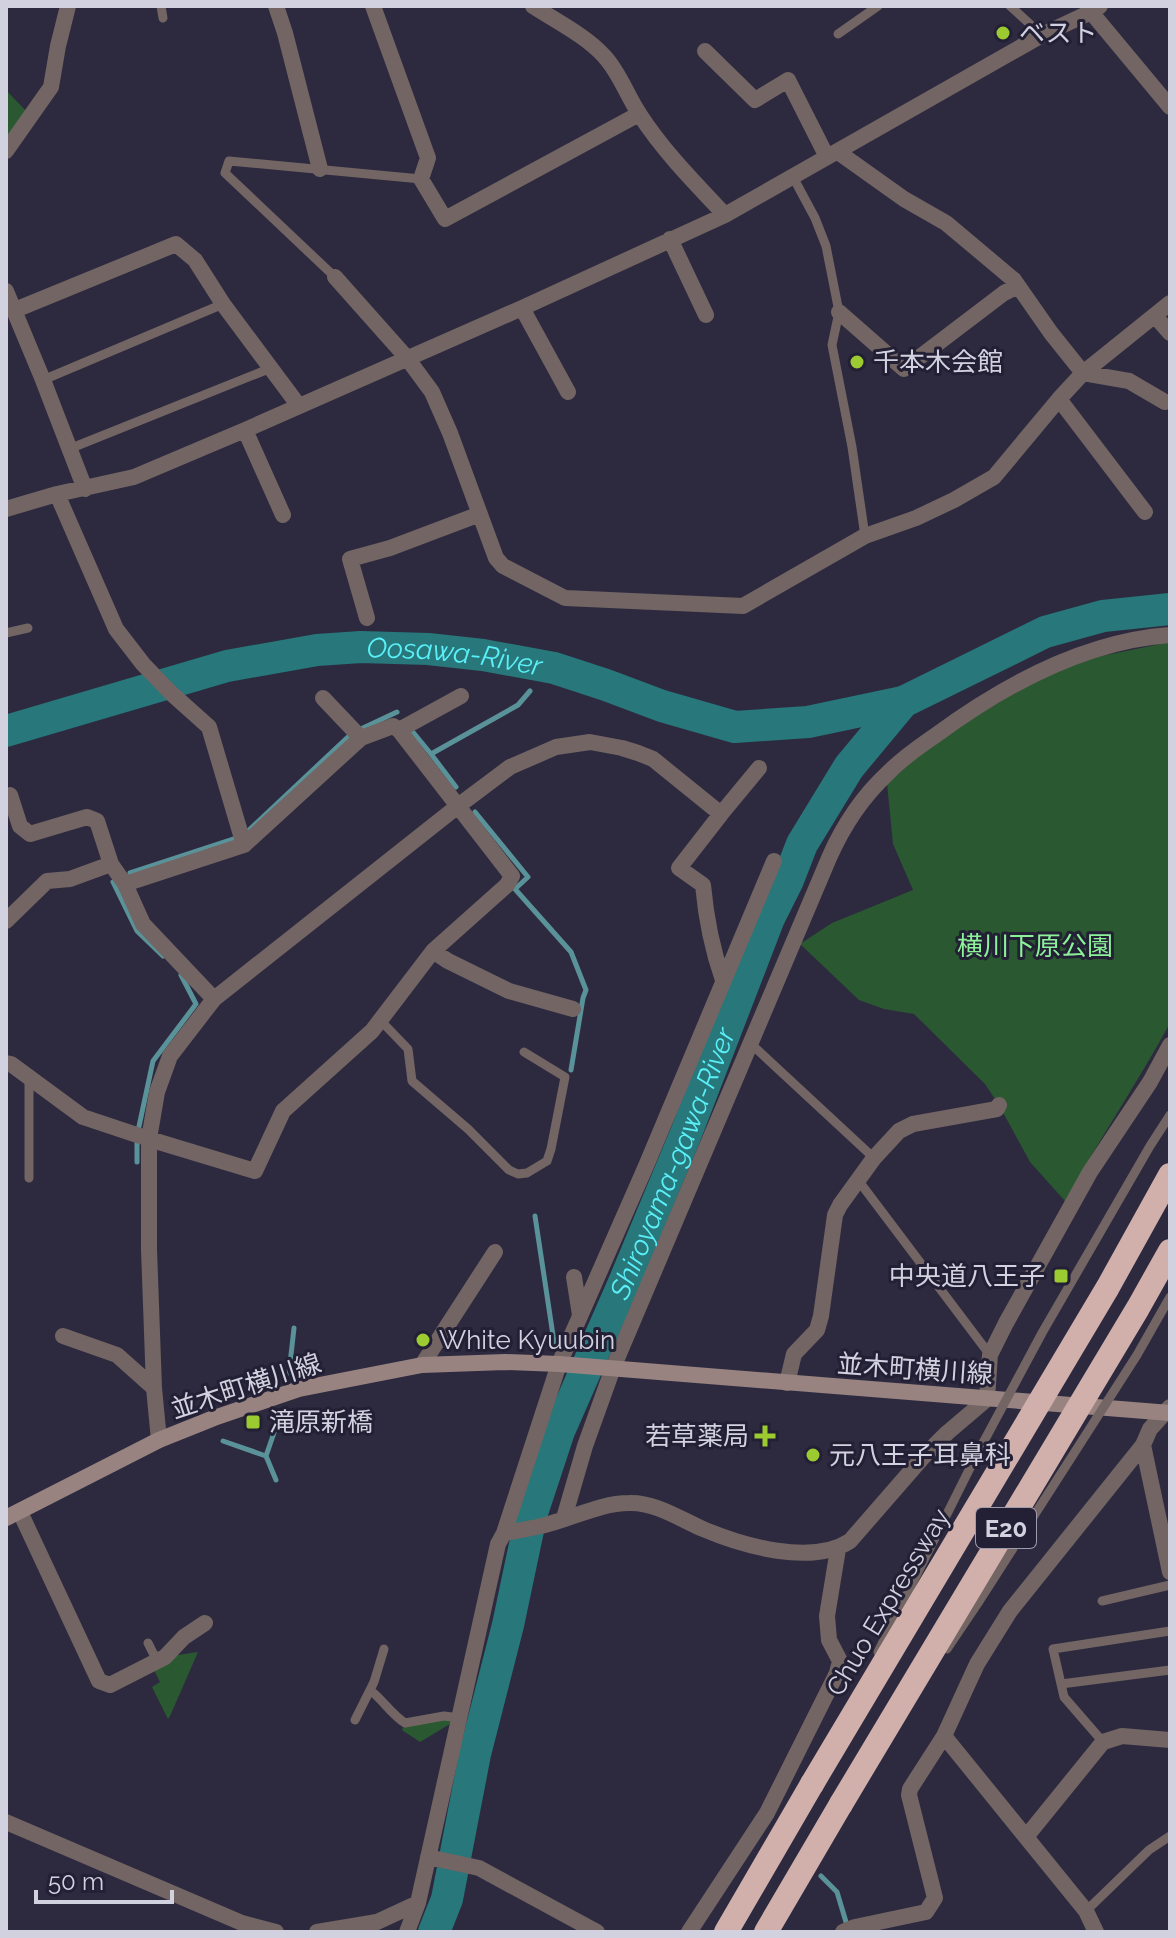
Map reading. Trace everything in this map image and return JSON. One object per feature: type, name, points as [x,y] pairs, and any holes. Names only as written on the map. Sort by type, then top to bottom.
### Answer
[{"type":"highway","name":"Chuo Expressway","points":[[726,1932],[1108,1287],[1170,1175]]},
{"type":"highway","name":"E20","points":[[766,1932],[1170,1251]]},
{"type":"street","points":[[6,151],[51,87],[68,6]]},
{"type":"street","points":[[276,6],[320,169]]},
{"type":"street","points":[[373,6],[428,158],[421,179],[445,219],[639,114]]},
{"type":"street","points":[[533,6],[604,56],[624,84],[639,114],[677,165],[725,215]]},
{"type":"street","points":[[6,509],[134,477],[522,308],[725,215],[1042,35],[1096,9],[1170,107]]},
{"type":"street","points":[[705,51],[755,100],[788,80],[832,154],[946,223],[1014,280],[1083,373],[1129,381],[1165,402]]},
{"type":"street","points":[[670,239],[706,315]]},
{"type":"street","points":[[15,310],[176,244],[195,260],[223,304],[299,406]]},
{"type":"street","points":[[335,277],[407,358],[432,392],[496,558],[503,566],[565,598],[743,606],[865,536],[929,512],[994,477],[1083,373],[1170,303]]},
{"type":"street","points":[[839,312],[904,369],[1004,293],[1018,286]]},
{"type":"street","points":[[6,291],[85,489]]},
{"type":"street","points":[[522,308],[568,392]]},
{"type":"street","points":[[1155,316],[1170,333]]},
{"type":"street","points":[[1059,399],[1145,512]]},
{"type":"street","points":[[245,430],[283,515]]},
{"type":"street","points":[[57,494],[116,629],[143,664],[209,727],[244,845]]},
{"type":"street","points":[[367,618],[350,559],[390,548],[480,514]]},
{"type":"street","points":[[559,1521],[610,1368],[838,838],[865,797],[888,772],[956,720],[997,694],[1074,657],[1111,645],[1170,635]]},
{"type":"street","points":[[399,730],[461,696]]},
{"type":"street","points":[[323,698],[361,738]]},
{"type":"street","points":[[6,1063],[83,1117],[255,1171],[283,1111],[381,1021],[433,951],[507,885],[512,876],[393,726],[361,738],[244,845],[125,884]]},
{"type":"street","points":[[159,1440],[149,1249],[149,1139],[157,1092],[170,1056],[214,999],[458,806],[510,767],[536,754],[556,747],[590,742],[622,748],[653,759],[721,814]]},
{"type":"street","points":[[723,980],[707,924],[703,885],[679,868],[759,768]]},
{"type":"street","points":[[10,795],[20,826],[30,834],[87,817],[97,821],[111,864],[125,884],[143,924],[214,999]]},
{"type":"street","points":[[407,1932],[432,1857],[498,1544],[509,1532],[580,1316],[774,861]]},
{"type":"street","points":[[6,921],[47,881],[70,879],[111,864]]},
{"type":"street","points":[[433,951],[509,991],[573,1009]]},
{"type":"street","points":[[509,1532],[630,1502],[649,1505],[728,1539],[778,1551],[808,1553],[838,1549],[850,1541],[924,1456],[987,1399],[990,1355],[1090,1172],[1150,1082],[1170,1045]]},
{"type":"street","points":[[787,1383],[794,1354],[817,1330],[821,1316],[835,1215],[874,1158],[899,1131],[913,1124],[997,1109],[999,1105]]},
{"type":"street","points":[[422,1365],[495,1252]]},
{"type":"street","points":[[574,1277],[580,1316]]},
{"type":"street","points":[[63,1336],[117,1355],[154,1388]]},
{"type":"street","name":"並木町横川線","points":[[13,1515],[159,1440],[214,1418],[299,1389],[422,1365],[505,1362],[562,1364],[1168,1411]]},
{"type":"street","points":[[843,1932],[926,1912],[935,1898],[910,1789],[944,1736],[977,1664],[1010,1611],[1143,1445],[1150,1429],[1168,1411]]},
{"type":"street","points":[[1143,1445],[1170,1572]]},
{"type":"street","points":[[13,1515],[99,1681],[110,1685],[165,1657],[184,1637],[205,1623]]},
{"type":"street","points":[[689,1932],[767,1813],[837,1673],[840,1661],[829,1640],[827,1616],[838,1549]]},
{"type":"street","points":[[944,1736],[1086,1911],[1096,1932]]},
{"type":"street","points":[[1026,1837],[1103,1742],[1122,1736],[1170,1740]]},
{"type":"street","points":[[6,1822],[242,1923],[276,1932]]},
{"type":"street","points":[[432,1857],[475,1867],[597,1932]]},
{"type":"street","points":[[317,1932],[377,1922],[418,1903]]},
{"type":"lane","points":[[161,6],[163,18]]},
{"type":"lane","points":[[838,34],[878,6]]},
{"type":"lane","points":[[1010,6],[1042,35]]},
{"type":"lane","points":[[335,277],[225,173],[229,161],[421,179]]},
{"type":"lane","points":[[793,177],[826,246],[839,312],[832,345],[865,536]]},
{"type":"lane","points":[[43,380],[223,304]]},
{"type":"lane","points":[[69,449],[271,368]]},
{"type":"lane","points":[[6,633],[28,628]]},
{"type":"lane","points":[[381,1021],[408,1049],[412,1081],[468,1129],[509,1170],[518,1174],[527,1173],[547,1161],[565,1077],[524,1052]]},
{"type":"lane","points":[[750,1043],[874,1158]]},
{"type":"lane","points":[[29,1078],[29,1178]]},
{"type":"lane","points":[[812,1784],[976,1456],[1042,1333],[1170,1115]]},
{"type":"lane","points":[[858,1180],[990,1355]]},
{"type":"lane","points":[[841,1804],[978,1603],[1137,1355],[1170,1297]]},
{"type":"lane","points":[[1102,1601],[1170,1585]]},
{"type":"lane","points":[[1103,1742],[1064,1697],[1053,1649],[1170,1631]]},
{"type":"lane","points":[[148,1643],[157,1661]]},
{"type":"lane","points":[[355,1720],[374,1682],[384,1649]]},
{"type":"lane","points":[[1061,1684],[1170,1670]]},
{"type":"lane","points":[[370,1690],[405,1723],[444,1716],[460,1718]]},
{"type":"lane","points":[[1086,1911],[1149,1850],[1170,1836]]},
{"type":"green space","points":[[6,90],[26,111],[8,137],[6,136]]},
{"type":"green space","name":"横川下原公園","points":[[1170,642],[1170,1023],[1065,1201],[1030,1162],[985,1084],[914,1014],[884,1009],[859,1000],[800,944],[832,923],[913,890],[893,844],[887,783],[920,753],[968,720],[1049,674],[1097,657]]},
{"type":"green space","points":[[198,1652],[168,1719],[152,1687],[160,1682],[151,1664],[165,1657]]},
{"type":"green space","points":[[460,1718],[420,1742],[402,1730],[405,1723]]},
{"type":"waterway","name":"Shiroyama-gawa-River","points":[[434,1932],[447,1899],[475,1754],[508,1625],[531,1516],[559,1431],[685,1136],[769,918],[802,844],[849,767],[903,702],[1045,632],[1103,616],[1170,609]]},
{"type":"waterway","name":"Oosawa-River","points":[[6,731],[227,666],[317,650],[361,647],[428,649],[554,668],[662,706],[735,727],[808,722],[903,702]]},
{"type":"waterway","points":[[539,678],[547,667]]},
{"type":"waterway","points":[[456,787],[431,754],[518,705],[530,691]]},
{"type":"waterway","points":[[363,728],[397,712]]},
{"type":"waterway","points":[[412,731],[431,754]]},
{"type":"waterway","points":[[247,832],[349,736]]},
{"type":"waterway","points":[[475,812],[528,877],[515,889],[571,952],[586,990],[571,1070]]},
{"type":"waterway","points":[[130,873],[237,838]]},
{"type":"waterway","points":[[113,882],[137,931],[163,956]]},
{"type":"waterway","points":[[138,1131],[153,1061],[196,1004],[181,975]]},
{"type":"waterway","points":[[137,1142],[137,1162]]},
{"type":"waterway","points":[[535,1216],[554,1342]]},
{"type":"waterway","points":[[289,1373],[294,1328]]},
{"type":"waterway","points":[[223,1441],[266,1456],[278,1421]]},
{"type":"waterway","points":[[266,1456],[276,1480]]},
{"type":"waterway","points":[[821,1876],[837,1892],[846,1922]]},
{"type":"place","name":"ベスト","points":[[1003,33]]},
{"type":"place","name":"千本木会館","points":[[857,362]]},
{"type":"place","name":"中央道八王子","points":[[1061,1276]]},
{"type":"place","name":"White Kyuubin","points":[[423,1340]]},
{"type":"place","name":"滝原新橋","points":[[253,1422]]},
{"type":"place","name":"若草薬局","points":[[765,1436]]},
{"type":"place","name":"元八王子耳鼻科","points":[[813,1455]]}]
